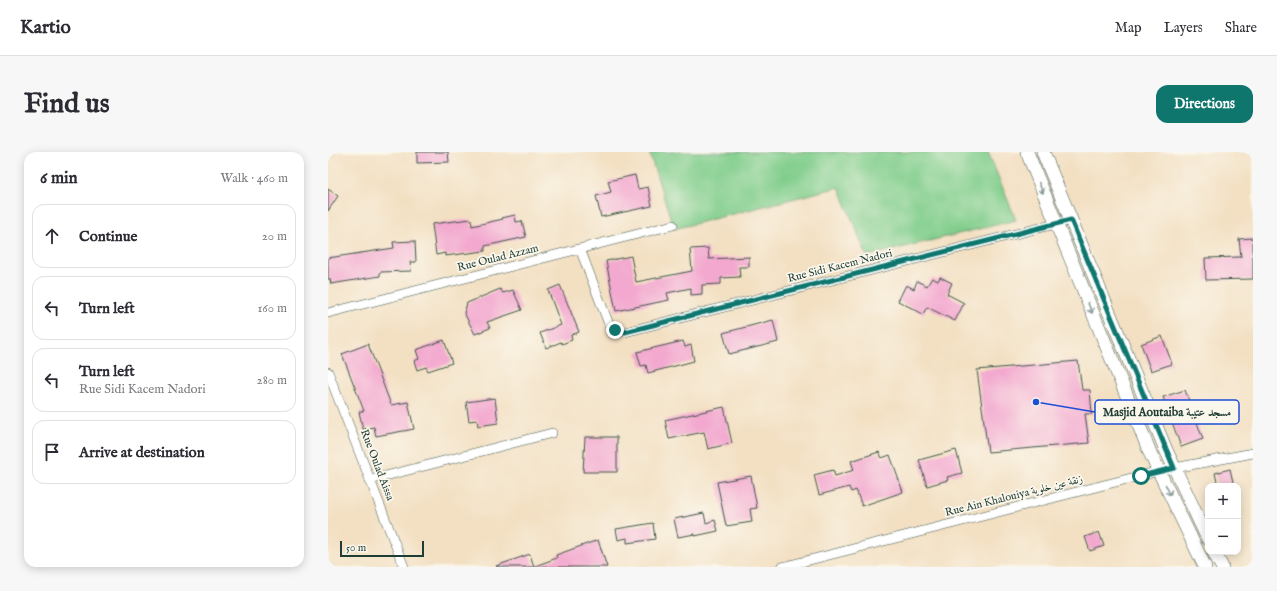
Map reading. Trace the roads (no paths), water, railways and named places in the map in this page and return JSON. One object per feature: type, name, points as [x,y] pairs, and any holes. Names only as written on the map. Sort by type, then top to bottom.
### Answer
[{"type":"street","points":[[1027,152],[1159,471],[1205,567]]},
{"type":"street","points":[[1043,152],[1174,468],[1205,533]]},
{"type":"street","name":"Rue Sidi Kacem Nadori","points":[[580,249],[610,327],[615,330],[625,332],[1071,220]]},
{"type":"street","name":"Rue Oulad Azzam","points":[[328,313],[673,225]]},
{"type":"street","name":"Rue Oulad Aissa","points":[[328,372],[404,567]]},
{"type":"street","points":[[370,480],[552,433]]},
{"type":"street","name":"Rue Ain Khalouiya زنقة عين خلوية","points":[[782,567],[1159,471],[1253,453]]},
{"type":"street","points":[[1216,555],[1222,567]]},
{"type":"place","name":"Masjid Aoutaiba مسجد عتيبة","points":[[1036,402]]}]
